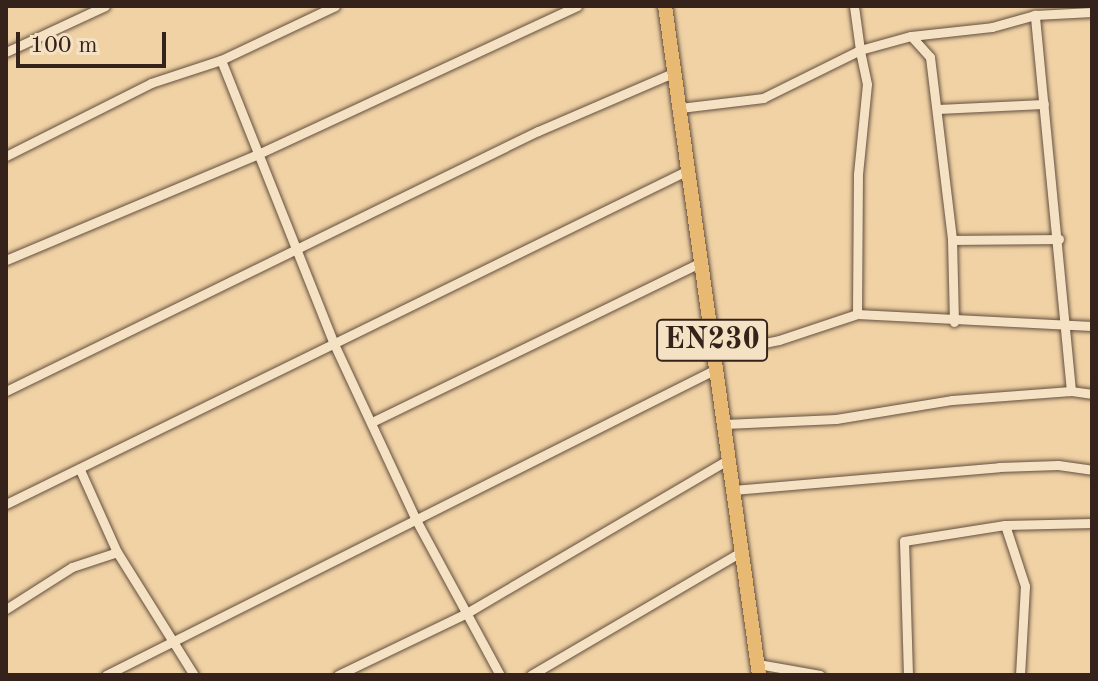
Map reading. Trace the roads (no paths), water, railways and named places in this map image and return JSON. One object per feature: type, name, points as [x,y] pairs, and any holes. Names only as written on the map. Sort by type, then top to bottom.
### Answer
[{"type":"main road","name":"EN230","points":[[665,6],[759,670]]},
{"type":"street","points":[[6,52],[105,6]]},
{"type":"street","points":[[6,156],[151,83],[221,60],[335,6]]},
{"type":"street","points":[[6,260],[256,155],[577,6]]},
{"type":"street","points":[[854,6],[867,84],[858,174],[857,314]]},
{"type":"street","points":[[680,108],[763,98],[860,50],[911,36],[992,27],[1035,15],[1092,12]]},
{"type":"street","points":[[1035,15],[1068,327],[1071,391]]},
{"type":"street","points":[[911,36],[930,57],[952,240],[954,322]]},
{"type":"street","points":[[221,60],[256,155],[334,344],[415,518],[500,675]]},
{"type":"street","points":[[6,391],[295,253],[538,131],[675,72]]},
{"type":"street","points":[[937,109],[1044,104]]},
{"type":"street","points":[[6,504],[81,472],[688,170]]},
{"type":"street","points":[[952,240],[1059,239]]},
{"type":"street","points":[[372,422],[701,262]]},
{"type":"street","points":[[106,675],[715,361],[857,314],[954,322],[1092,326]]},
{"type":"street","points":[[725,424],[836,419],[952,400],[1071,391],[1092,394]]},
{"type":"street","points":[[338,675],[465,614],[729,459]]},
{"type":"street","points":[[733,490],[999,467],[1058,465],[1092,470]]},
{"type":"street","points":[[81,472],[117,552],[171,643],[194,675]]},
{"type":"street","points":[[908,675],[904,541],[1005,525],[1092,523]]},
{"type":"street","points":[[1005,525],[1026,595],[1020,675]]},
{"type":"street","points":[[531,675],[742,551]]},
{"type":"street","points":[[6,609],[72,567],[117,552]]},
{"type":"street","points":[[759,670],[820,675]]}]
